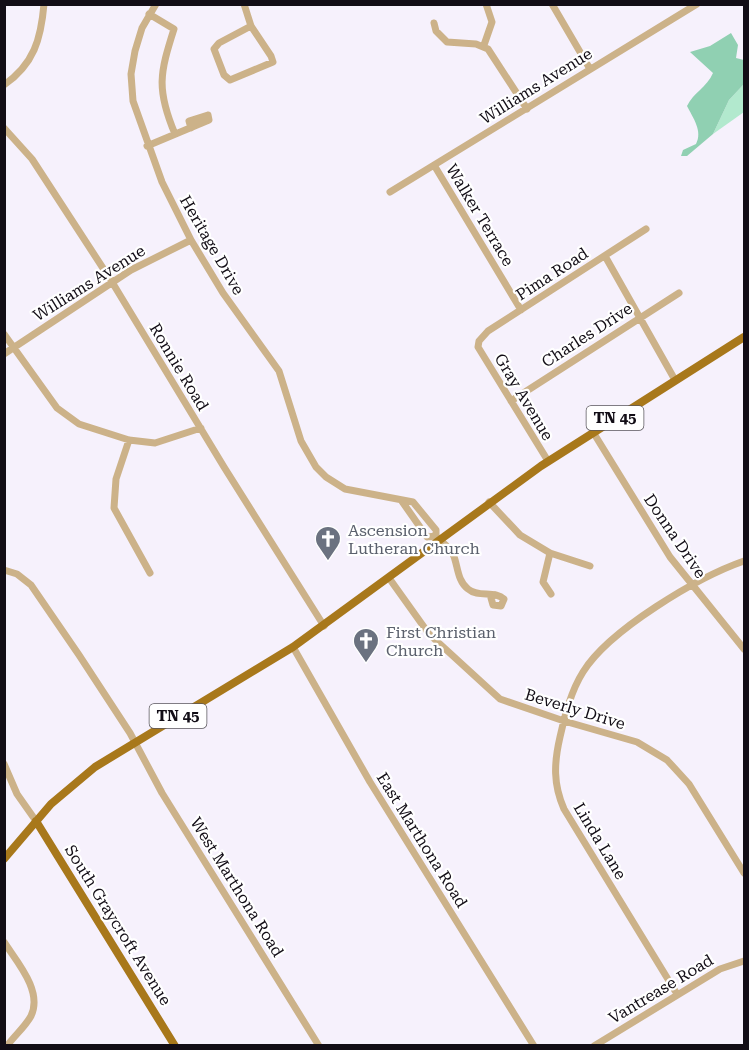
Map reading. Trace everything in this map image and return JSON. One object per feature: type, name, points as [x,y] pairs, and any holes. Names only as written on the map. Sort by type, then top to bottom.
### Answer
[{"type":"main road","name":"TN 45","points":[[4,859],[65,790],[134,742],[324,626],[389,578],[437,537],[548,461],[744,337]]},
{"type":"main road","name":"South Graycroft Avenue","points":[[36,821],[174,1046]]},
{"type":"street","points":[[4,85],[23,69],[34,52],[42,29],[44,4]]},
{"type":"street","name":"Heritage Drive","points":[[156,4],[149,14],[135,51],[131,82],[134,109],[147,146],[191,240],[223,294],[279,371],[302,441],[316,467],[326,477],[345,489],[412,502],[436,530],[437,537],[453,555],[464,586],[470,592],[495,595]]},
{"type":"street","points":[[244,4],[251,26],[273,62],[230,80],[224,75],[214,49],[219,43],[251,26]]},
{"type":"street","points":[[484,45],[492,22],[486,4]]},
{"type":"street","points":[[552,4],[590,69]]},
{"type":"street","name":"Williams Avenue","points":[[390,192],[697,4]]},
{"type":"street","points":[[149,14],[172,27],[174,32],[166,49],[161,82],[164,106],[175,134]]},
{"type":"street","points":[[434,22],[436,31],[447,42],[484,45],[492,53],[527,109]]},
{"type":"street","name":"Ronnie Road","points":[[4,128],[32,159],[112,282],[324,626]]},
{"type":"street","points":[[147,146],[191,128]]},
{"type":"street","name":"Walker Terrace","points":[[434,165],[521,310]]},
{"type":"street","name":"Pima Road","points":[[478,347],[482,336],[646,229]]},
{"type":"street","name":"Williams Avenue","points":[[4,354],[112,282],[191,240]]},
{"type":"street","points":[[605,256],[675,380]]},
{"type":"street","name":"Charles Drive","points":[[511,401],[679,293]]},
{"type":"street","points":[[4,334],[57,408],[70,420],[129,440],[156,443],[201,428]]},
{"type":"street","name":"Gray Avenue","points":[[478,347],[548,461]]},
{"type":"street","name":"Donna Drive","points":[[593,432],[657,539],[744,649]]},
{"type":"street","points":[[129,440],[116,479],[114,507],[150,573]]},
{"type":"street","points":[[489,502],[520,535],[550,553],[590,566]]},
{"type":"street","points":[[550,553],[543,582],[551,594]]},
{"type":"street","name":"Linda Lane","points":[[677,994],[560,801],[555,774],[564,722],[579,680],[594,659],[638,621],[692,586],[744,561]]},
{"type":"street","name":"West Marthona Road","points":[[4,570],[24,578],[39,595],[134,742],[162,793],[319,1046]]},
{"type":"street","name":"Beverly Drive","points":[[389,578],[429,634],[500,699],[564,722],[637,742],[667,760],[689,784],[744,873]]},
{"type":"street","name":"East Marthona Road","points":[[293,646],[370,783],[534,1046]]},
{"type":"street","points":[[4,764],[17,794],[36,821]]},
{"type":"street","points":[[4,942],[28,981],[34,999],[29,1019],[7,1046]]},
{"type":"street","name":"Vantrease Road","points":[[594,1046],[720,969],[744,961]]},
{"type":"green space","points":[[731,33],[738,45],[736,58],[744,60],[744,84],[729,100],[713,134],[687,156],[681,156],[683,150],[696,144],[698,139],[696,125],[687,106],[713,73],[690,52],[710,46]]},
{"type":"green space","points":[[744,84],[744,112],[713,134],[729,100]]},
{"type":"place","name":"Ascension Lutheran Church","points":[[328,562]]},
{"type":"place","name":"First Christian Church","points":[[366,664]]}]
